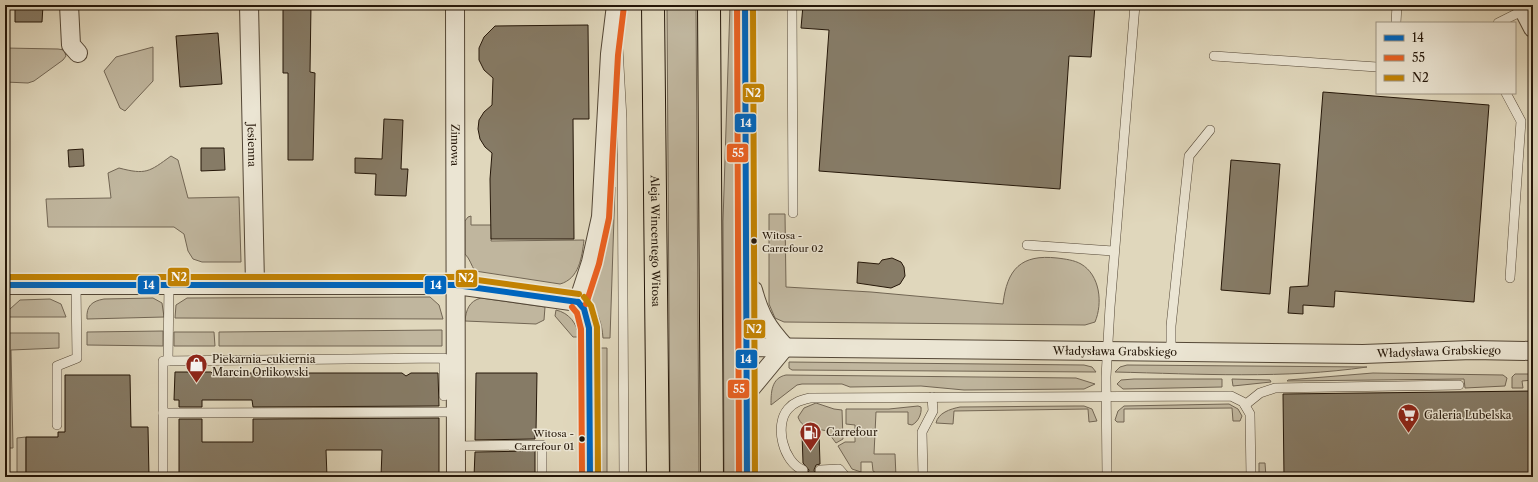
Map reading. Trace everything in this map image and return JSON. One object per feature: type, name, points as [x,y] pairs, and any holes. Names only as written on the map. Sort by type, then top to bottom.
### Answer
[{"type":"main road","name":"Aleja Wincentego Witosa","points":[[653,5],[658,477]]},
{"type":"main road","points":[[709,5],[712,477]]},
{"type":"street","points":[[69,5],[71,45],[78,54]]},
{"type":"street","name":"Jesienna","points":[[249,5],[254,284]]},
{"type":"street","name":"Zimowa","points":[[455,5],[456,477]]},
{"type":"street","points":[[746,5],[747,477]]},
{"type":"street","points":[[578,302],[591,262],[601,217],[610,54],[616,6]]},
{"type":"street","points":[[1523,7],[1533,28]]},
{"type":"street","points":[[747,270],[759,313],[770,330],[785,347],[747,394]]},
{"type":"street","points":[[5,285],[456,285],[578,302],[584,310],[588,328],[590,477]]},
{"type":"street","name":"Władysława Grabskiego","points":[[747,347],[1363,354],[1533,351]]},
{"type":"lane","points":[[792,5],[793,213]]},
{"type":"lane","points":[[1107,477],[1107,351],[1113,251],[1135,5]]},
{"type":"lane","points":[[1396,22],[1397,5]]},
{"type":"lane","points":[[616,6],[622,119],[624,477]]},
{"type":"lane","points":[[1500,22],[1523,7]]},
{"type":"lane","points":[[1214,56],[1376,67]]},
{"type":"lane","points":[[1507,94],[1521,121],[1510,278]]},
{"type":"lane","points":[[1171,352],[1171,326],[1189,156],[1210,130]]},
{"type":"lane","points":[[1027,244],[1113,251]]},
{"type":"lane","points":[[168,361],[169,284]]},
{"type":"lane","points":[[57,425],[57,366],[77,358],[76,285]]},
{"type":"lane","points":[[163,477],[163,361],[444,358],[444,396]]},
{"type":"lane","points":[[1245,405],[1260,393],[1276,388],[1459,385]]},
{"type":"lane","points":[[803,470],[791,463],[786,455],[783,444],[782,425],[784,415],[788,408],[799,400],[810,398],[1231,396],[1238,398],[1245,405],[1250,414],[1251,477]]},
{"type":"lane","points":[[922,477],[922,432],[933,411],[932,398]]},
{"type":"lane","points":[[163,413],[456,412]]},
{"type":"lane","points":[[456,446],[542,445],[542,477]]},
{"type":"lane","points":[[820,470],[839,469],[846,477]]},
{"type":"shaded area","points":[[667,5],[696,5],[699,477],[670,477]]},
{"type":"shaded area","points":[[730,5],[736,5],[739,477],[724,477],[723,221]]},
{"type":"shaded area","points":[[153,47],[153,81],[125,111],[120,108],[104,71],[116,57]]},
{"type":"shaded area","points":[[5,48],[58,49],[64,50],[66,56],[63,60],[34,81],[28,83],[5,82]]},
{"type":"shaded area","points":[[171,156],[178,160],[188,198],[239,197],[241,262],[202,262],[193,259],[188,251],[184,234],[174,227],[48,227],[46,199],[111,198],[108,173],[119,168],[135,171],[147,171]]},
{"type":"shaded area","points":[[611,187],[615,187],[610,338],[603,338],[599,317],[589,299],[603,244]]},
{"type":"shaded area","points":[[769,214],[785,214],[786,287],[871,292],[1003,304],[1008,281],[1018,266],[1034,259],[1045,257],[1057,258],[1081,264],[1092,275],[1096,282],[1099,298],[1099,306],[1095,322],[1085,325],[784,322],[775,318],[769,304]]},
{"type":"shaded area","points":[[471,216],[471,225],[492,225],[491,241],[584,240],[581,260],[571,277],[560,284],[475,271],[465,254],[465,221]]},
{"type":"shaded area","points":[[430,297],[439,305],[443,319],[175,318],[176,305],[187,298]]},
{"type":"shaded area","points":[[153,298],[162,303],[164,317],[87,319],[89,307],[93,303],[100,300]]},
{"type":"shaded area","points":[[481,298],[545,307],[544,320],[536,324],[465,321],[469,306],[477,299]]},
{"type":"shaded area","points":[[50,299],[61,304],[66,317],[5,317],[5,309],[10,309],[20,300]]},
{"type":"shaded area","points":[[556,310],[561,311],[572,319],[579,337],[573,337],[555,316]]},
{"type":"shaded area","points":[[442,330],[442,346],[219,346],[219,332]]},
{"type":"shaded area","points":[[163,331],[163,346],[87,345],[87,332]]},
{"type":"shaded area","points":[[174,332],[214,332],[215,346],[174,346]]},
{"type":"shaded area","points":[[5,333],[59,333],[59,348],[11,350],[13,448],[5,448]]},
{"type":"shaded area","points":[[600,348],[607,348],[607,477],[601,477]]},
{"type":"shaded area","points":[[789,362],[1084,365],[1092,367],[1096,372],[792,370],[789,368]]},
{"type":"shaded area","points":[[1127,365],[1367,367],[1305,373],[1242,375],[1115,372],[1120,367]]},
{"type":"shaded area","points":[[1373,373],[1503,375],[1507,378],[1505,386],[1465,388],[1464,379],[1287,381]]},
{"type":"shaded area","points":[[1515,374],[1531,374],[1533,376],[1533,380],[1522,381],[1523,388],[1512,388],[1512,377]]},
{"type":"shaded area","points":[[786,375],[1076,378],[1095,384],[1084,389],[964,390],[921,386],[850,387],[842,384],[802,384],[797,385],[771,405],[772,391],[777,379]]},
{"type":"shaded area","points":[[1222,379],[1222,387],[1123,389],[1117,384],[1121,380]]},
{"type":"shaded area","points":[[1232,379],[1270,380],[1271,382],[1233,386]]},
{"type":"shaded area","points":[[816,403],[842,410],[843,439],[836,443],[827,431],[806,427],[800,421],[798,417],[804,408]]},
{"type":"shaded area","points":[[1229,404],[1238,409],[1242,416],[1240,421],[1233,421],[1232,408],[1124,409],[1124,422],[1117,422],[1115,420],[1118,411],[1124,406]]},
{"type":"shaded area","points":[[1084,406],[1092,409],[1097,421],[1089,422],[1088,409],[954,411],[953,424],[936,423],[942,414],[960,407]]},
{"type":"shaded area","points":[[921,407],[920,415],[918,420],[912,425],[908,424],[908,412],[876,412],[874,454],[895,454],[896,477],[883,477],[873,471],[872,462],[861,462],[861,472],[852,469],[838,446],[845,442],[855,442],[855,425],[846,424],[846,409],[889,409]]},
{"type":"shaded area","points":[[26,437],[26,477],[17,477],[17,438]]},
{"type":"shaded area","points":[[1259,463],[1265,463],[1266,477],[1259,477]]},
{"type":"building","points":[[15,5],[43,5],[42,22],[15,22]]},
{"type":"building","points":[[283,5],[311,5],[310,72],[315,73],[313,160],[288,160],[288,73],[283,73]]},
{"type":"building","points":[[803,5],[1095,5],[1091,57],[1069,56],[1060,189],[819,171],[829,30],[801,28]]},
{"type":"building","points":[[588,25],[589,119],[573,119],[574,239],[491,239],[490,179],[492,153],[485,147],[480,139],[478,129],[479,120],[484,112],[492,105],[493,78],[484,70],[479,60],[479,48],[484,37],[495,26]]},
{"type":"building","points":[[218,33],[222,84],[180,87],[176,36]]},
{"type":"building","points":[[1323,92],[1489,105],[1474,302],[1335,291],[1334,307],[1303,305],[1303,314],[1288,313],[1290,287],[1308,286]]},
{"type":"building","points":[[384,119],[403,120],[401,169],[408,169],[406,196],[375,195],[376,174],[355,173],[355,158],[382,159]]},
{"type":"building","points":[[201,148],[224,148],[225,170],[201,171]]},
{"type":"building","points":[[83,149],[84,166],[69,167],[68,150]]},
{"type":"building","points":[[1231,160],[1280,164],[1270,294],[1221,290]]},
{"type":"building","points":[[892,258],[901,262],[904,267],[905,276],[900,284],[891,288],[857,283],[858,262],[879,264],[882,260]]},
{"type":"building","points":[[175,372],[211,372],[216,377],[220,373],[402,373],[406,376],[411,373],[438,373],[439,406],[253,407],[252,400],[202,400],[202,407],[179,407],[179,400],[174,400]]},
{"type":"building","points":[[476,373],[537,373],[535,439],[475,440]]},
{"type":"building","points":[[65,375],[130,375],[131,427],[148,427],[149,477],[26,477],[26,437],[58,437],[58,432],[65,432]]},
{"type":"building","name":"Galeria Lubelska","points":[[1533,391],[1533,477],[1284,477],[1283,394]]},
{"type":"building","points":[[439,418],[439,477],[381,477],[382,450],[326,450],[327,477],[179,477],[179,419],[202,419],[202,442],[253,442],[253,419]]},
{"type":"building","name":"Carrefour","points":[[802,433],[819,433],[820,464],[816,465],[814,470],[815,474],[820,477],[803,477],[809,470],[803,463]]},
{"type":"building","points":[[535,451],[535,477],[474,477],[475,452]]},
{"type":"transit line","name":"55","points":[[737,5],[739,477]]},
{"type":"transit line","name":"14","points":[[745,5],[747,477]]},
{"type":"transit line","name":"N2","points":[[753,5],[755,477]]},
{"type":"transit line","name":"55","points":[[586,304],[599,264],[609,218],[618,55],[624,6]]},
{"type":"transit line","name":"N2","points":[[5,277],[456,277],[579,294]]},
{"type":"transit line","name":"14","points":[[5,285],[456,285],[578,302]]},
{"type":"transit line","name":"N2","points":[[584,297],[591,306],[597,327],[598,477]]},
{"type":"transit line","name":"14","points":[[578,302],[584,309],[589,328],[590,477]]},
{"type":"transit line","name":"55","points":[[572,307],[577,313],[581,329],[582,477]]},
{"type":"place","name":"Witosa - Carrefour 02","points":[[754,241]]},
{"type":"place","name":"Piekarnia-cukiernia Marcin Orlikowski","points":[[196,384]]},
{"type":"place","name":"Galeria Lubelska","points":[[1408,434]]},
{"type":"place","name":"Witosa - Carrefour 01","points":[[582,439]]},
{"type":"place","name":"Carrefour","points":[[811,452]]}]
